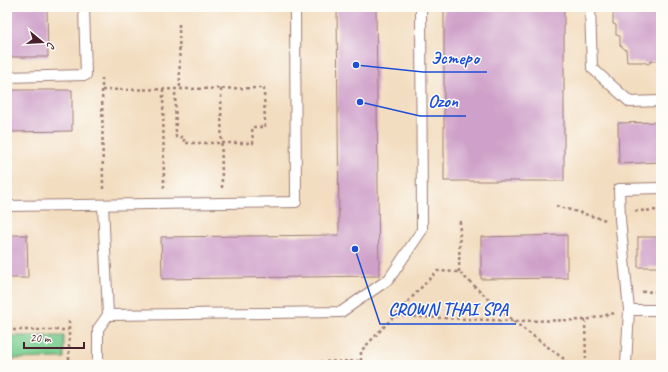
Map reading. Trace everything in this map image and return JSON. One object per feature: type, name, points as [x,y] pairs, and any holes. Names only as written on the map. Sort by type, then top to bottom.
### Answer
[{"type":"lane","points":[[7,77],[86,75],[84,7]]},
{"type":"lane","points":[[7,206],[296,202],[295,7]]},
{"type":"lane","points":[[108,314],[341,312],[389,279],[422,230],[421,7]]},
{"type":"lane","points":[[590,7],[592,68],[630,102],[661,101]]},
{"type":"lane","points":[[626,365],[629,310],[620,219],[619,189],[661,188]]},
{"type":"lane","points":[[98,365],[98,329],[108,314],[103,205]]},
{"type":"lane","points":[[629,310],[661,310]]},
{"type":"path","points":[[179,24],[180,89]]},
{"type":"path","points":[[102,78],[103,205]]},
{"type":"path","points":[[102,90],[163,89],[175,89],[180,89],[221,89],[264,88],[265,127],[252,127],[252,143],[184,143],[184,136],[176,137],[175,89]]},
{"type":"path","points":[[163,89],[164,204]]},
{"type":"path","points":[[221,89],[222,203]]},
{"type":"path","points":[[556,206],[606,220]]},
{"type":"path","points":[[459,272],[460,220]]},
{"type":"path","points":[[170,365],[361,363],[361,351],[396,316],[437,270],[459,272],[513,321],[572,365]]},
{"type":"path","points":[[396,316],[513,321],[585,320],[629,310]]},
{"type":"path","points":[[585,320],[586,365]]},
{"type":"path","points":[[69,321],[69,365]]},
{"type":"path","points":[[7,330],[68,330]]},
{"type":"green space","points":[[7,336],[64,336],[64,358],[7,359]]},
{"type":"building","points":[[7,7],[47,7],[48,57],[8,57]]},
{"type":"building","points":[[337,7],[376,7],[379,276],[162,279],[161,237],[339,235]]},
{"type":"building","points":[[444,7],[564,7],[564,181],[444,181]]},
{"type":"building","points":[[615,7],[661,7],[661,61],[652,61],[648,64],[643,62],[627,62],[626,50],[620,45],[620,36],[616,35],[616,25],[613,24]]},
{"type":"building","points":[[7,90],[72,90],[72,131],[8,132]]},
{"type":"building","points":[[661,122],[661,162],[619,164],[618,123]]},
{"type":"building","points":[[7,235],[27,235],[28,278],[7,278]]},
{"type":"building","points":[[567,235],[567,278],[481,279],[481,237]]},
{"type":"building","points":[[638,237],[661,237],[661,267],[638,267]]},
{"type":"place","name":"Эстеро","points":[[356,65]]},
{"type":"place","name":"Ozon","points":[[360,102]]},
{"type":"place","name":"CROWN THAI SPA","points":[[355,249]]}]
